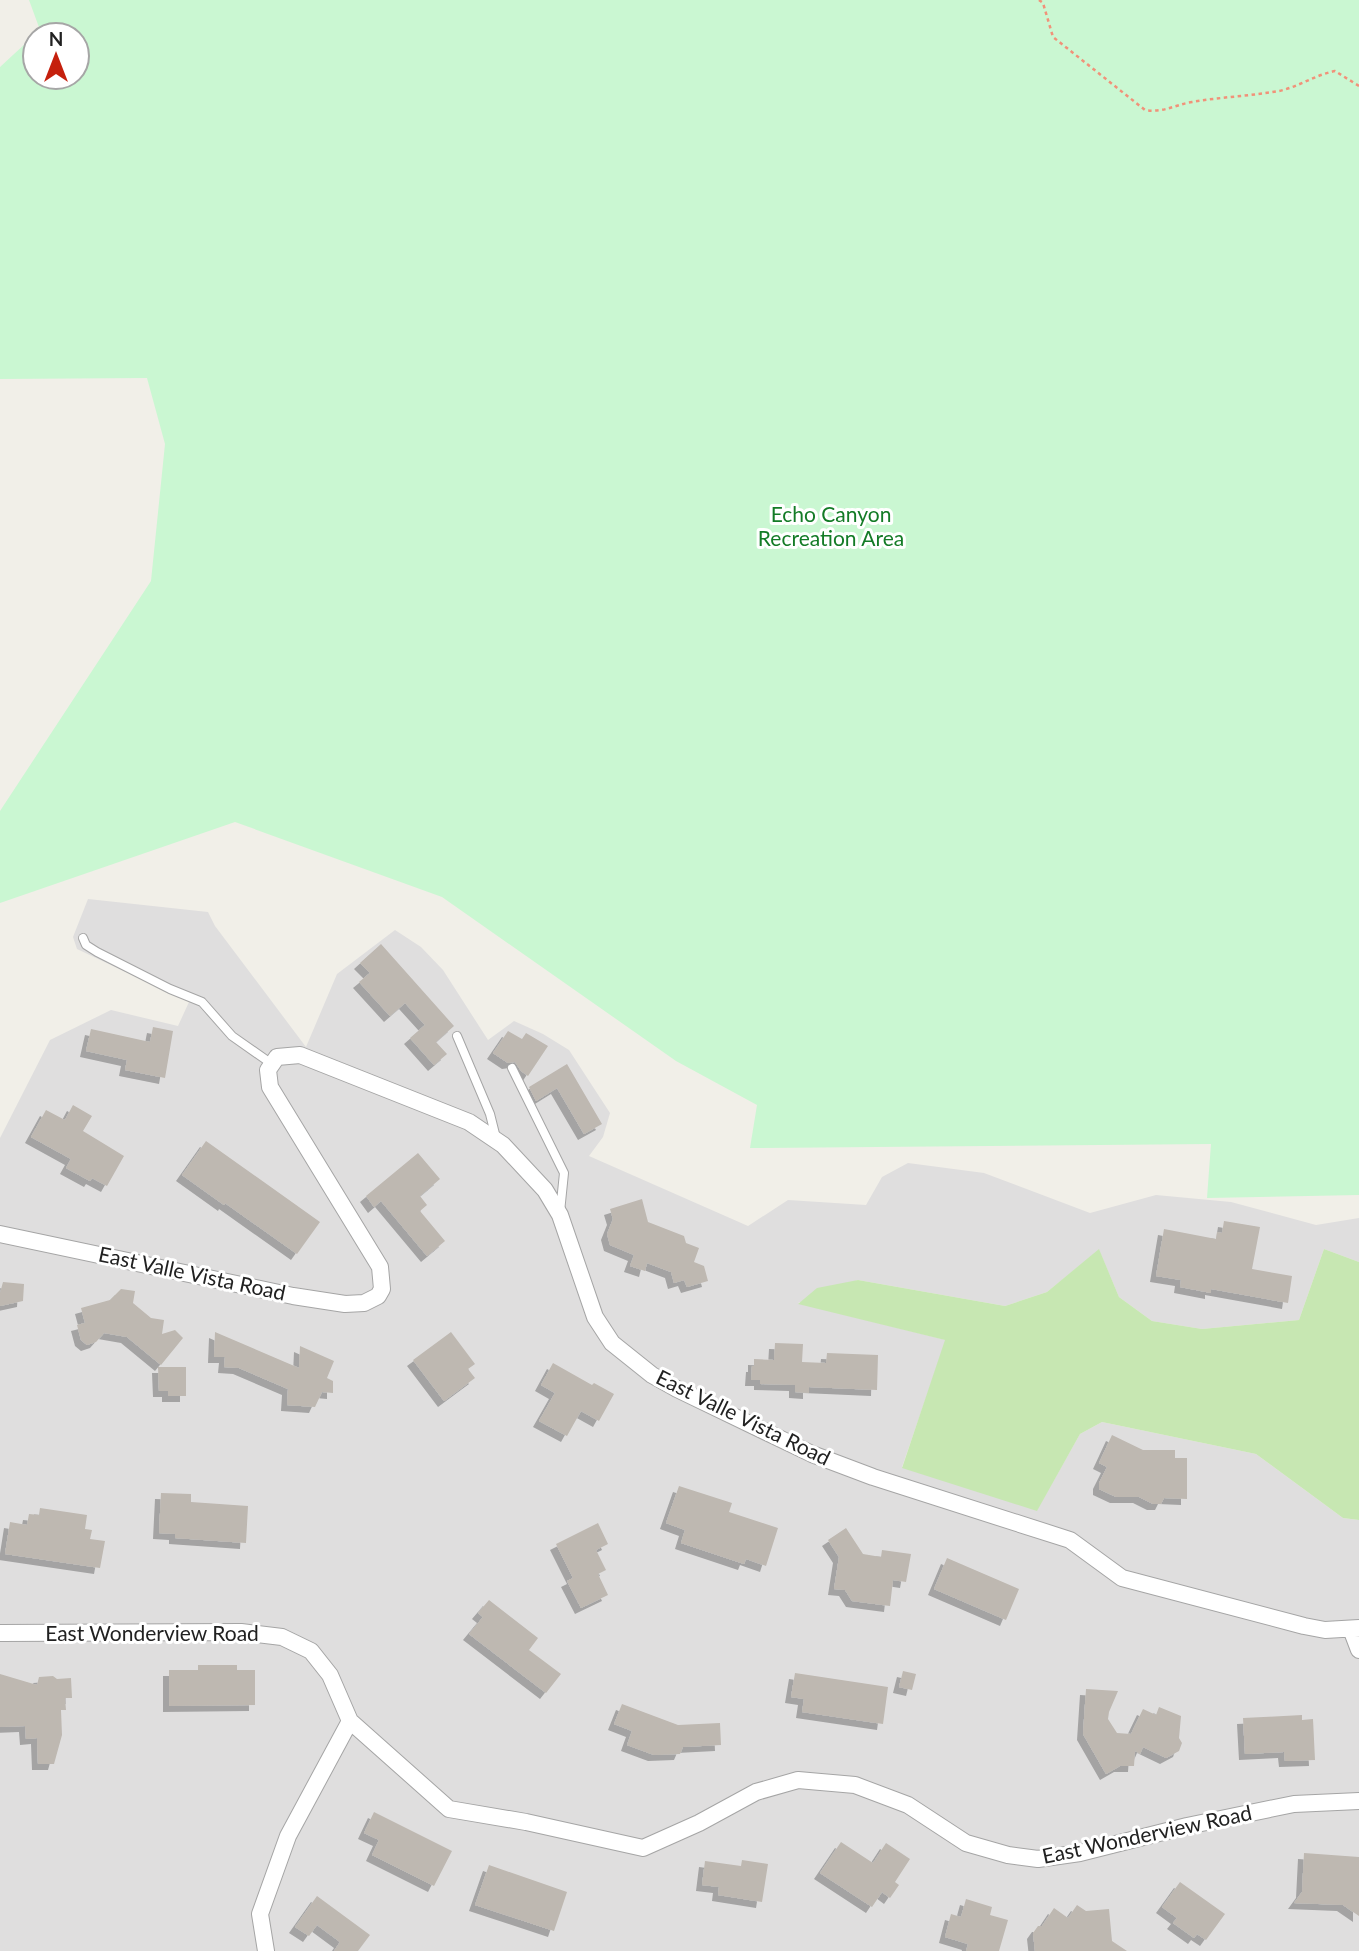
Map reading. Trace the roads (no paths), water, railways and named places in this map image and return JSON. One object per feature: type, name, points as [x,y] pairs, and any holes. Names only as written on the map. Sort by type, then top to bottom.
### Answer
[{"type":"street","name":"East Valle Vista Road","points":[[0,1234],[293,1296],[345,1304],[364,1303],[378,1296],[382,1289],[380,1267],[270,1087],[268,1070],[277,1057],[300,1055],[469,1122],[502,1145],[545,1190],[560,1215],[595,1317],[612,1343],[652,1375],[677,1389],[812,1454],[873,1477],[1070,1541],[1122,1578],[1304,1626],[1325,1630],[1355,1628]]},
{"type":"street","points":[[1355,1628],[1359,1650]]},
{"type":"street","name":"East Wonderview Road","points":[[0,1633],[241,1632],[282,1636],[311,1651],[330,1675],[350,1721],[449,1809],[526,1822],[643,1848],[699,1823],[756,1792],[798,1780],[855,1785],[908,1805],[966,1843],[1008,1855],[1038,1859],[1080,1853],[1187,1826],[1294,1804],[1359,1801]]},
{"type":"street","points":[[266,1951],[260,1914],[288,1836],[350,1721]]},
{"type":"lane","points":[[83,938],[86,945],[97,953],[202,1002],[232,1036],[272,1064]]},
{"type":"lane","points":[[457,1036],[490,1114],[497,1141]]},
{"type":"lane","points":[[512,1068],[564,1173],[560,1215]]},
{"type":"park label","name":"Echo Canyon Recreation Area","points":[[831,527]]}]
